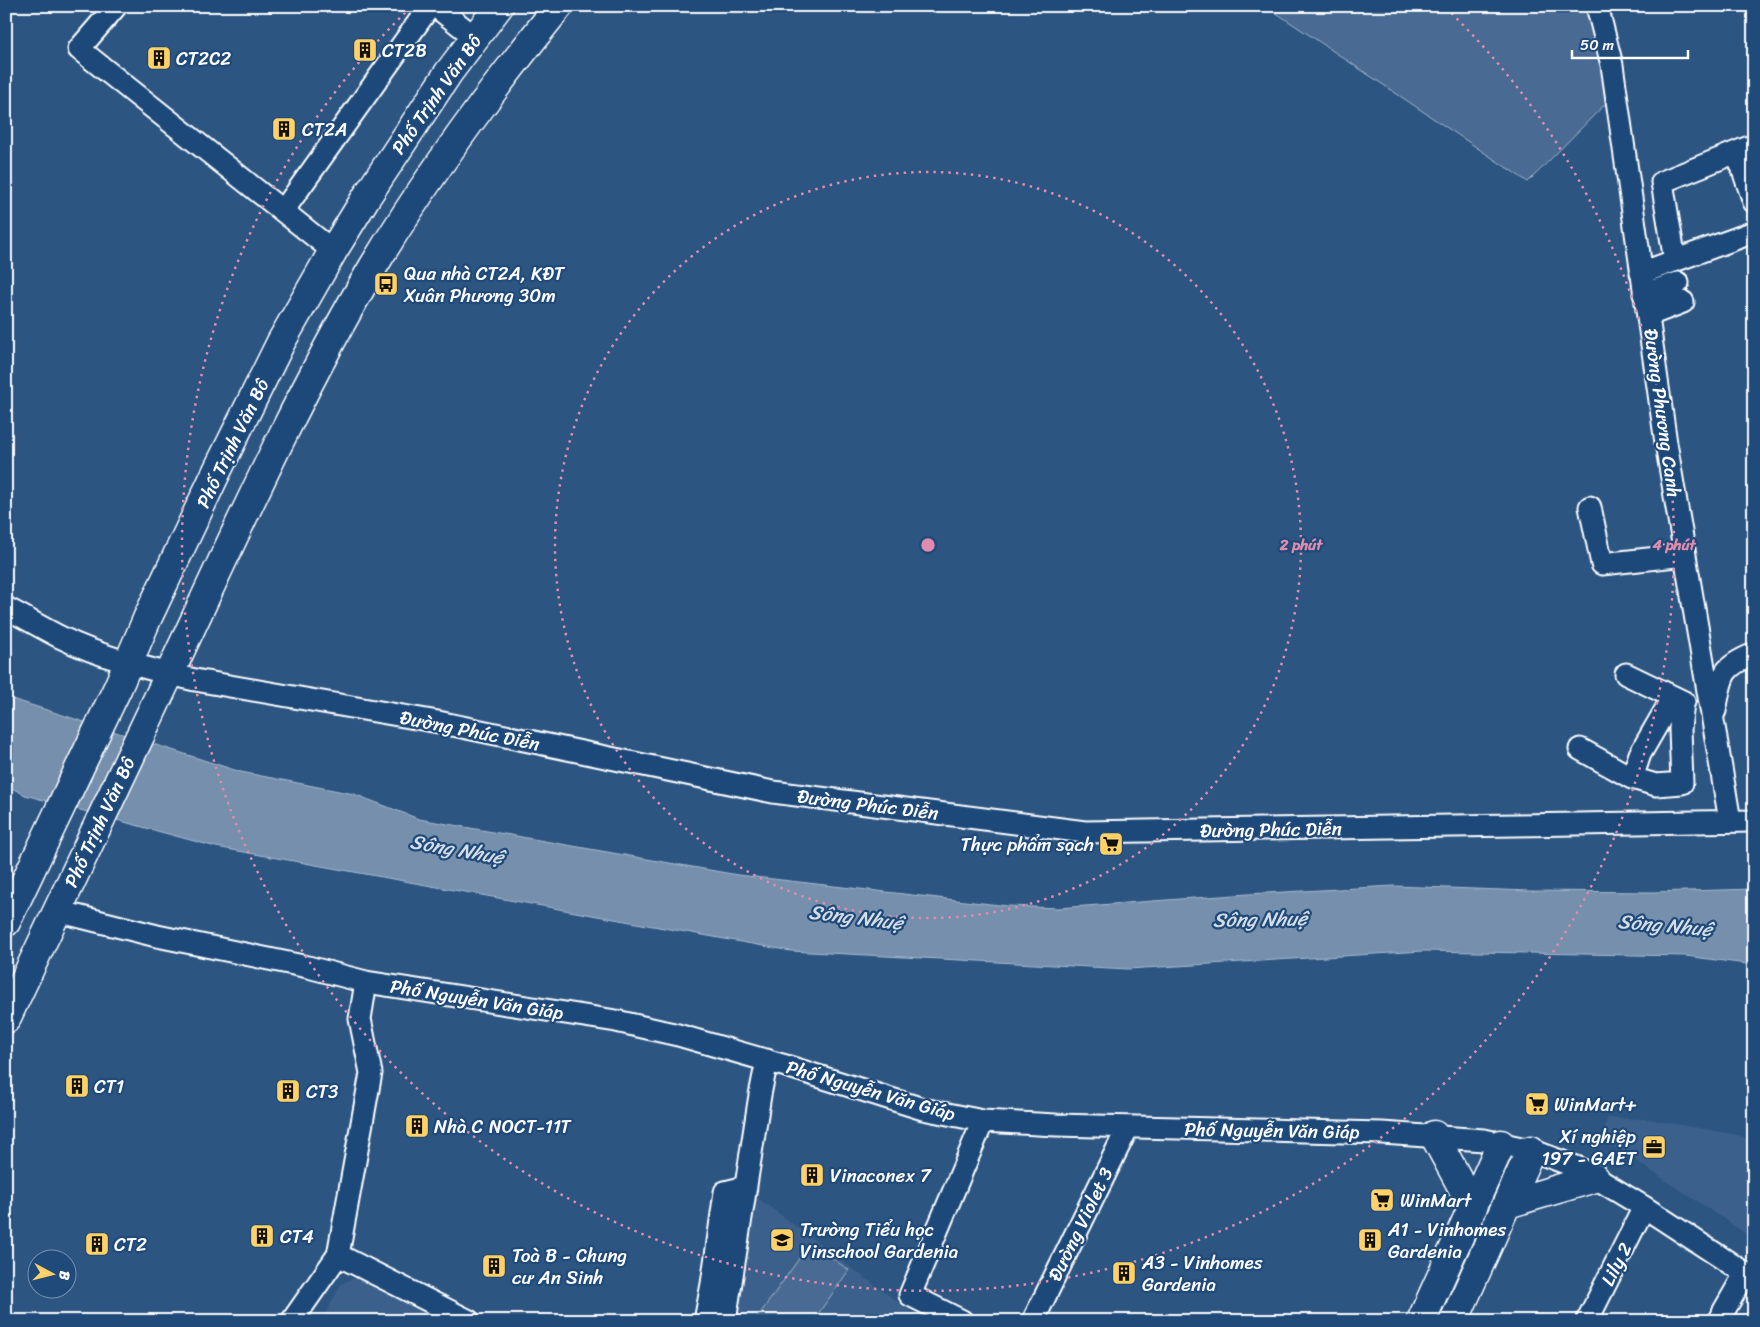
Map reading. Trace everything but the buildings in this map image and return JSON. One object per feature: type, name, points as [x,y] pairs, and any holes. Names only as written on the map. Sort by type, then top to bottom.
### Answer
[{"type":"main road","name":"Phố Trịnh Văn Bô","points":[[6,1019],[250,498],[373,267],[473,115],[558,6]]},
{"type":"main road","name":"Phố Trịnh Văn Bô","points":[[539,30],[566,6]]},
{"type":"main road","name":"Phố Trịnh Văn Bô","points":[[9,912],[130,662],[147,619],[217,471],[281,342],[367,196],[449,72],[476,38],[491,9]]},
{"type":"main road","points":[[1434,1135],[1473,1207]]},
{"type":"main road","points":[[1421,1321],[1502,1144]]},
{"type":"main road","points":[[1454,1321],[1531,1150]]},
{"type":"main road","points":[[1507,1204],[1595,1178]]},
{"type":"street","points":[[116,6],[80,49],[333,251]]},
{"type":"street","points":[[284,211],[430,6]]},
{"type":"street","points":[[435,6],[476,38]]},
{"type":"street","name":"Đường Phương Canh","points":[[1597,6],[1615,84],[1666,443],[1730,821]]},
{"type":"street","points":[[1675,261],[1662,182],[1745,149],[1754,202]]},
{"type":"street","points":[[1643,283],[1675,261],[1752,237]]},
{"type":"street","points":[[1643,283],[1680,292],[1649,315]]},
{"type":"street","points":[[1590,507],[1602,564],[1685,555]]},
{"type":"street","name":"Đường Phúc Diễn","points":[[6,608],[60,638],[93,651],[130,662],[164,685],[195,680],[438,722],[773,792],[1085,832],[1754,820]]},
{"type":"street","points":[[1626,674],[1712,718],[1722,678],[1736,661],[1754,654]]},
{"type":"street","points":[[1580,749],[1632,778],[1656,785],[1682,783],[1678,700]]},
{"type":"street","points":[[1632,778],[1640,754],[1678,700]]},
{"type":"street","name":"Phố Nguyễn Văn Giáp","points":[[57,911],[157,936],[308,967],[366,982],[616,1021],[678,1035],[767,1060],[923,1109],[983,1121],[1056,1125],[1434,1135],[1474,1138],[1531,1150],[1579,1168],[1644,1207],[1749,1276]]},
{"type":"street","points":[[292,1321],[338,1256],[371,1073],[360,1018],[366,982]]},
{"type":"street","points":[[725,1321],[767,1060]]},
{"type":"street","points":[[962,1321],[910,1295],[983,1121]]},
{"type":"street","name":"Đường Violet 3","points":[[1033,1321],[1128,1127]]},
{"type":"street","points":[[705,1321],[725,1192],[746,1187]]},
{"type":"street","name":"Lily 2","points":[[1587,1321],[1644,1207]]},
{"type":"street","points":[[338,1256],[435,1314],[468,1321]]},
{"type":"street","points":[[1718,1321],[1749,1276]]},
{"type":"shaded area","points":[[1266,6],[1598,6],[1616,93],[1528,182]]},
{"type":"shaded area","points":[[1607,1118],[1648,1119],[1738,1135],[1754,1141],[1754,1239],[1603,1139]]},
{"type":"shaded area","name":"Trường Tiểu học Vinschool Gardenia","points":[[755,1196],[923,1321],[737,1321]]},
{"type":"shaded area","points":[[810,1243],[849,1270],[813,1321],[760,1321],[757,1318]]},
{"type":"shaded area","points":[[356,1277],[427,1312],[422,1321],[322,1321],[341,1284]]},
{"type":"water","name":"Sông Nhuệ","points":[[6,697],[241,772],[354,794],[419,819],[738,875],[1008,906],[1058,908],[1248,894],[1394,886],[1529,891],[1654,892],[1754,889],[1754,965],[1686,956],[1424,951],[1128,969],[791,951],[216,847],[25,795],[6,785]]},
{"type":"place","name":"CT2B","points":[[365,50]]},
{"type":"place","name":"CT2C2","points":[[159,58]]},
{"type":"place","name":"CT2A","points":[[284,129]]},
{"type":"place","name":"Qua nhà CT2A, KĐT Xuân Phương 30m","points":[[386,284]]},
{"type":"place","name":"Thực phẩm sạch","points":[[1111,844]]},
{"type":"place","name":"CT1","points":[[77,1086]]},
{"type":"place","name":"CT3","points":[[288,1091]]},
{"type":"place","name":"WinMart+","points":[[1537,1104]]},
{"type":"place","name":"Nhà C NOCT-11T","points":[[417,1126]]},
{"type":"place","name":"Xí nghiệp 197 - GAET","points":[[1654,1147]]},
{"type":"place","name":"Vinaconex 7","points":[[812,1175]]},
{"type":"place","name":"WinMart","points":[[1382,1200]]},
{"type":"place","name":"CT4","points":[[262,1236]]},
{"type":"place","name":"Trường Tiểu học Vinschool Gardenia","points":[[782,1240]]},
{"type":"place","name":"A1 - Vinhomes Gardenia","points":[[1370,1240]]},
{"type":"place","name":"CT2","points":[[97,1244]]},
{"type":"place","name":"Toà B - Chung cư An Sinh","points":[[494,1266]]},
{"type":"place","name":"A3 - Vinhomes Gardenia","points":[[1124,1273]]}]
